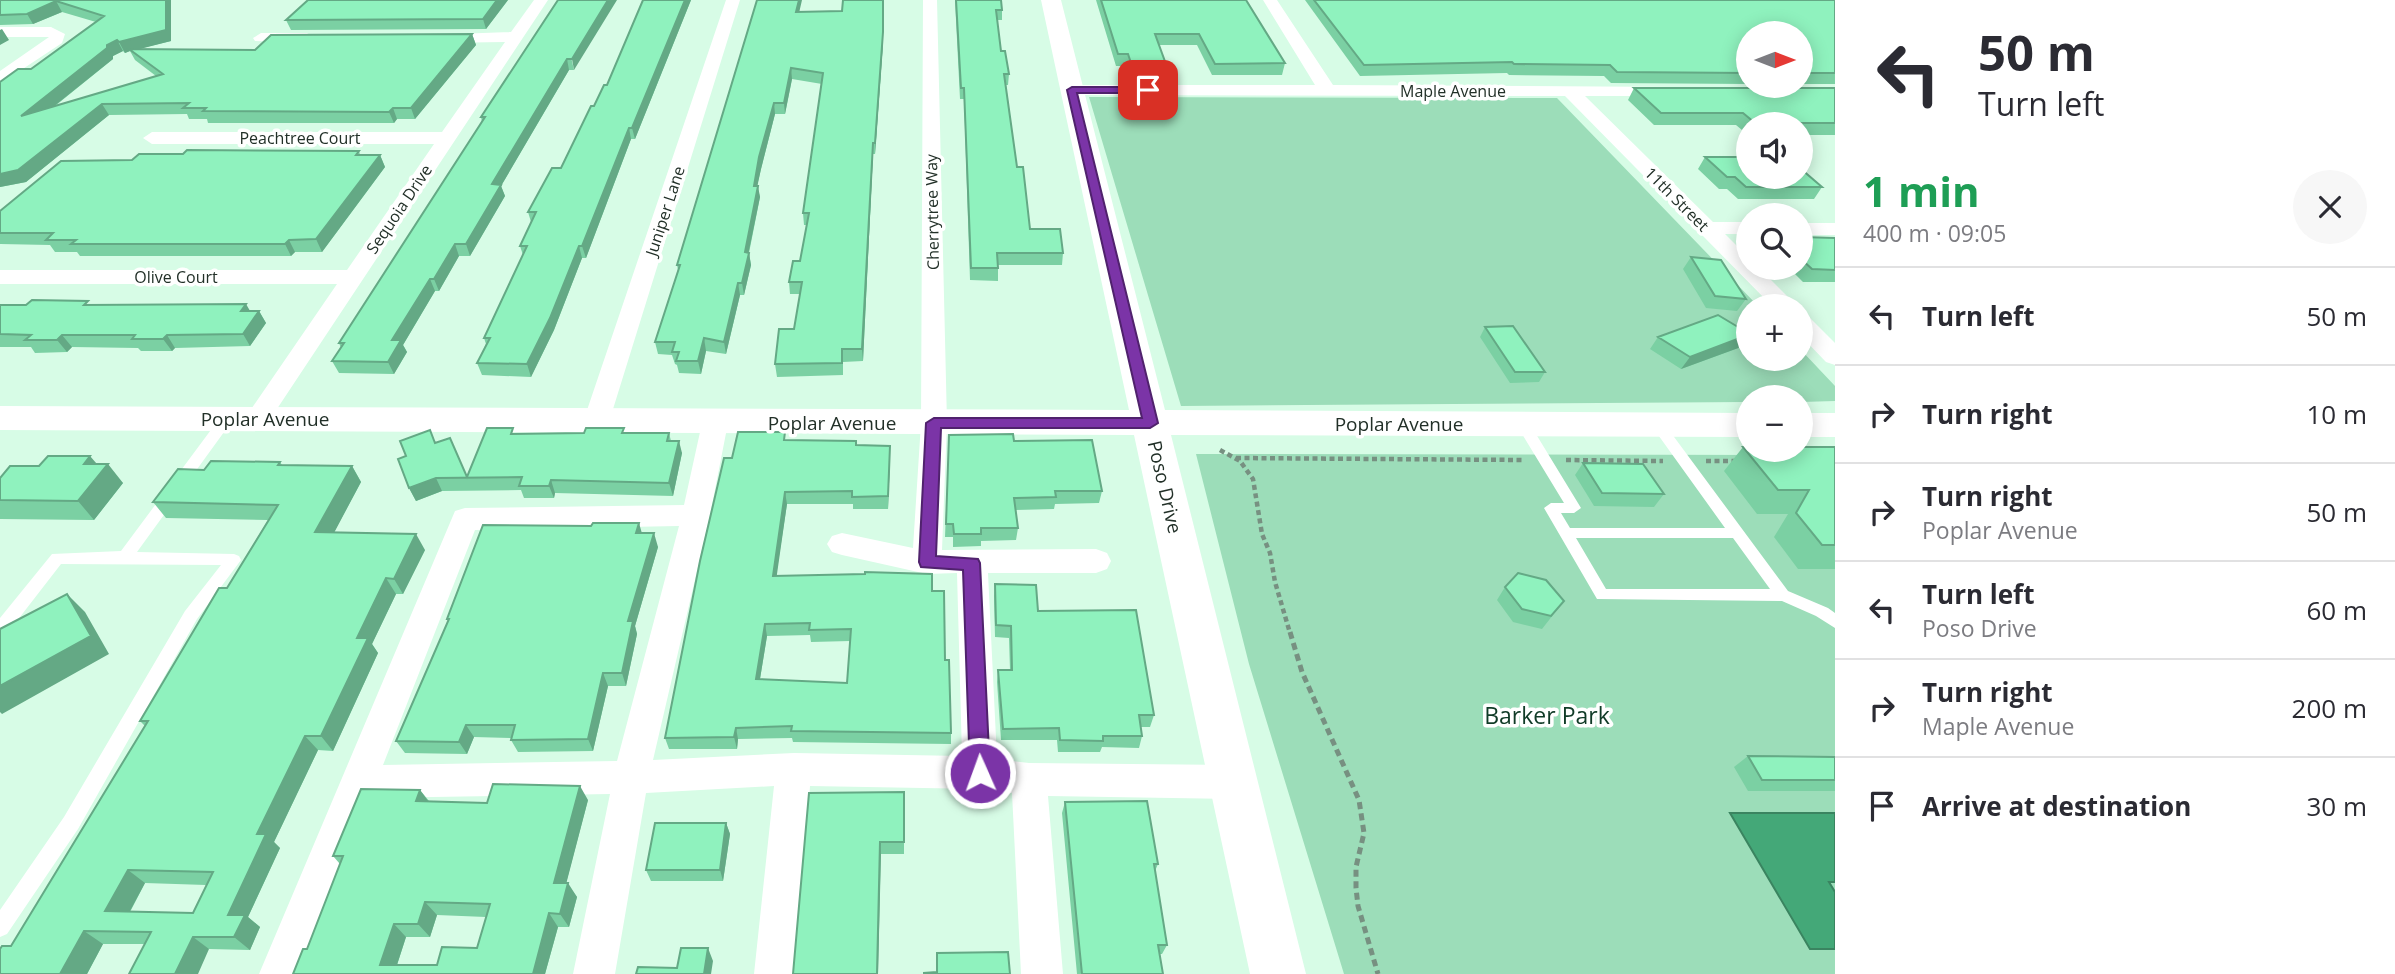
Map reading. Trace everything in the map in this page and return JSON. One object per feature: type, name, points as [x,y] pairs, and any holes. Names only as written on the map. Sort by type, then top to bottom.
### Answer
[{"type":"main road","name":"Poso Drive","points":[[1051,0],[1278,974]]},
{"type":"main road","name":"Poplar Avenue","points":[[0,418],[715,423],[1736,425]]},
{"type":"main road","points":[[1813,425],[1835,425]]},
{"type":"street","name":"Sequoia Drive","points":[[242,418],[353,276],[541,0]]},
{"type":"street","name":"Juniper Lane","points":[[596,422],[733,0]]},
{"type":"street","name":"Cherrytree Way","points":[[927,562],[934,423],[930,0]]},
{"type":"street","points":[[1270,0],[1327,90]]},
{"type":"street","points":[[0,32],[57,34],[56,40],[0,79]]},
{"type":"street","points":[[422,37],[516,37]]},
{"type":"street","points":[[261,38],[328,38]]},
{"type":"street","name":"Maple Avenue","points":[[1072,90],[1696,92]]},
{"type":"street","name":"11th Street","points":[[1570,91],[1772,294]]},
{"type":"street","name":"Peachtree Court","points":[[152,138],[448,138]]},
{"type":"street","points":[[1707,228],[1736,228]]},
{"type":"street","points":[[1813,229],[1835,229]]},
{"type":"street","name":"Olive Court","points":[[0,277],[353,276]]},
{"type":"street","points":[[1813,335],[1835,357]]},
{"type":"street","points":[[594,974],[631,777],[696,515],[715,423]]},
{"type":"street","points":[[280,974],[465,519],[696,515]]},
{"type":"street","points":[[842,544],[927,562],[1096,561]]},
{"type":"street","points":[[972,563],[980,773]]},
{"type":"street","points":[[359,782],[631,777],[794,769],[980,773],[1029,779],[1234,782]]},
{"type":"street","points":[[775,974],[794,769]]},
{"type":"street","points":[[1029,779],[1042,974]]},
{"type":"lane","points":[[125,556],[242,418]]},
{"type":"lane","points":[[1523,424],[1574,508],[1551,508],[1602,594],[1783,595],[1831,616]]},
{"type":"lane","points":[[1658,425],[1783,595]]},
{"type":"lane","points":[[1565,533],[1737,533]]},
{"type":"lane","points":[[0,630],[57,558],[125,556],[234,560],[191,615],[153,676],[71,822],[0,927]]},
{"type":"path","points":[[1212,448],[1227,452],[1240,461],[1253,479],[1260,527],[1270,553],[1275,582],[1302,672],[1359,800],[1364,832],[1356,867],[1356,888],[1360,915],[1378,974]]},
{"type":"green space","points":[[1089,97],[1557,98],[1746,294],[1736,294],[1736,371],[1813,371],[1813,363],[1835,386],[1835,401],[1813,402],[1813,385],[1736,385],[1736,402],[1181,406]]},
{"type":"green space","name":"Barker Park","points":[[1196,454],[1736,455],[1736,462],[1813,462],[1813,455],[1835,455],[1835,974],[1344,974],[1249,664]]},
{"type":"shaded area","points":[[1730,813],[1835,813],[1835,882],[1829,882],[1835,892],[1835,949],[1810,949]]},
{"type":"building","points":[[0,0],[166,0],[166,30],[119,42],[117,40],[107,45],[107,48],[21,116],[163,74],[129,49],[255,50],[271,35],[472,34],[411,108],[393,108],[389,112],[203,111],[206,108],[183,108],[189,103],[102,104],[18,170],[0,174],[0,82],[18,69],[31,69],[104,16],[56,1],[27,14],[0,15]]},
{"type":"building","points":[[308,0],[497,0],[483,19],[286,20]]},
{"type":"building","points":[[558,0],[608,0],[572,59],[567,59],[492,184],[501,185],[466,244],[455,244],[434,279],[430,279],[392,340],[401,340],[388,362],[332,361],[344,343],[339,343]]},
{"type":"building","points":[[643,0],[685,0],[550,318],[527,364],[477,363],[490,338],[484,338],[527,246],[520,246],[536,212],[528,212],[552,168],[561,168],[591,106],[594,106],[604,85],[607,85]]},
{"type":"building","points":[[757,0],[799,0],[796,12],[842,11],[843,0],[883,0],[862,349],[842,349],[842,363],[775,364],[779,329],[794,329],[802,282],[789,282],[793,261],[800,261],[809,213],[803,213],[823,73],[791,68],[784,103],[774,103],[759,157],[754,186],[758,186],[745,252],[749,253],[742,283],[738,283],[724,342],[704,338],[698,361],[676,361],[679,352],[672,352],[675,342],[655,342]]},
{"type":"building","points":[[956,0],[1001,0],[1002,10],[996,10],[1001,51],[1005,51],[1009,74],[1004,74],[1017,167],[1023,167],[1030,229],[1060,229],[1063,253],[997,253],[998,268],[971,268],[964,88],[961,88]]},
{"type":"building","points":[[1101,0],[1246,0],[1285,63],[1215,64],[1199,34],[1155,34],[1167,67],[1132,66],[1128,54],[1118,54]]},
{"type":"building","points":[[1314,0],[1835,0],[1835,73],[1813,73],[1813,21],[1736,21],[1736,73],[1617,72],[1610,65],[1512,62],[1364,65]]},
{"type":"building","points":[[1634,88],[1736,88],[1736,98],[1813,98],[1813,88],[1835,88],[1835,123],[1813,123],[1813,112],[1661,113]]},
{"type":"building","points":[[187,150],[359,151],[356,155],[380,155],[316,239],[289,240],[285,244],[71,244],[76,240],[46,240],[53,233],[0,233],[0,211],[61,161],[132,160],[139,154],[183,154]]},
{"type":"building","points":[[1705,157],[1736,157],[1736,178],[1727,177]]},
{"type":"building","points":[[1813,179],[1822,187],[1813,187]]},
{"type":"building","points":[[1813,237],[1835,238],[1835,270],[1813,269]]},
{"type":"building","points":[[1691,257],[1721,260],[1743,294],[1736,294],[1736,298],[1715,296]]},
{"type":"building","points":[[32,300],[88,301],[84,305],[246,304],[241,311],[259,311],[243,334],[167,335],[163,339],[132,339],[135,335],[62,335],[57,340],[25,340],[31,335],[0,334],[0,305],[26,305]]},
{"type":"building","points":[[1718,315],[1736,326],[1736,340],[1690,357],[1658,337]]},
{"type":"building","points":[[1513,326],[1545,372],[1515,372],[1485,327]]},
{"type":"building","points":[[487,428],[513,428],[511,434],[584,433],[586,428],[624,428],[622,433],[669,433],[667,441],[679,441],[669,483],[551,480],[549,486],[519,486],[522,477],[436,478],[409,488],[398,459],[406,456],[400,441],[430,430],[435,443],[450,438],[467,477]]},
{"type":"building","points":[[738,432],[785,432],[784,440],[856,441],[856,445],[890,446],[888,496],[852,497],[852,491],[785,492],[773,576],[865,572],[932,574],[932,591],[944,591],[945,660],[949,660],[951,733],[791,731],[792,726],[736,728],[734,737],[665,738],[700,561],[724,458],[732,458]],"holes":[[[810,623],[809,630],[851,629],[847,683],[756,679],[765,624]]]},
{"type":"building","points":[[1013,434],[1014,441],[1092,440],[1102,491],[1055,491],[1056,497],[1014,498],[1018,528],[981,528],[981,534],[954,534],[953,524],[946,524],[949,435]]},
{"type":"building","points":[[1813,447],[1835,447],[1835,545],[1822,545],[1796,513],[1809,490],[1778,490],[1755,462],[1813,462]]},
{"type":"building","points":[[48,456],[90,456],[84,464],[108,464],[78,501],[0,500],[0,478],[10,466],[39,466]]},
{"type":"building","points":[[211,461],[352,466],[315,532],[416,534],[394,579],[386,578],[357,638],[368,638],[321,736],[305,736],[257,834],[266,834],[228,915],[245,915],[234,937],[193,937],[175,974],[129,974],[151,932],[84,931],[60,974],[0,974],[0,949],[2,946],[11,946],[148,721],[140,721],[219,588],[227,588],[278,505],[153,502],[178,469],[204,470]],"holes":[[[128,870],[213,872],[193,913],[105,911]]]},
{"type":"building","points":[[1583,463],[1643,464],[1664,494],[1602,493]]},
{"type":"building","points":[[593,523],[639,523],[636,533],[654,533],[628,621],[633,621],[622,673],[603,673],[588,739],[511,740],[515,725],[466,725],[459,742],[396,741],[449,619],[483,525],[591,526]]},
{"type":"building","points":[[1518,573],[1546,580],[1564,601],[1551,616],[1522,609],[1505,587]]},
{"type":"building","points":[[995,584],[1036,585],[1038,611],[1136,610],[1154,715],[1139,715],[1142,736],[1103,736],[1103,741],[1060,740],[1059,728],[1003,729],[998,670],[1012,670],[1011,626],[996,625]]},
{"type":"building","points":[[67,594],[91,636],[0,686],[0,629]]},
{"type":"building","points":[[1748,756],[1835,757],[1835,780],[1762,780]]},
{"type":"building","points":[[493,784],[580,786],[554,883],[568,883],[560,914],[549,913],[533,974],[293,974],[303,949],[307,949],[343,856],[333,856],[361,789],[420,790],[416,801],[487,803]],"holes":[[[425,902],[490,904],[477,948],[442,947],[437,965],[380,965],[394,924],[418,924]]]},
{"type":"building","points":[[904,792],[904,842],[880,842],[877,974],[793,974],[809,793]]},
{"type":"building","points":[[1147,801],[1158,864],[1154,864],[1167,945],[1158,945],[1163,974],[1082,974],[1065,802]]},
{"type":"building","points":[[655,823],[726,823],[720,870],[646,870]]},
{"type":"building","points":[[681,948],[708,948],[704,974],[636,974],[638,967],[677,968]]},
{"type":"building","points":[[1008,952],[1010,974],[924,974],[937,972],[937,953]]},
{"type":"route","points":[[980,773],[972,563],[927,562],[934,423],[1150,423],[1072,90],[1148,90]]}]
